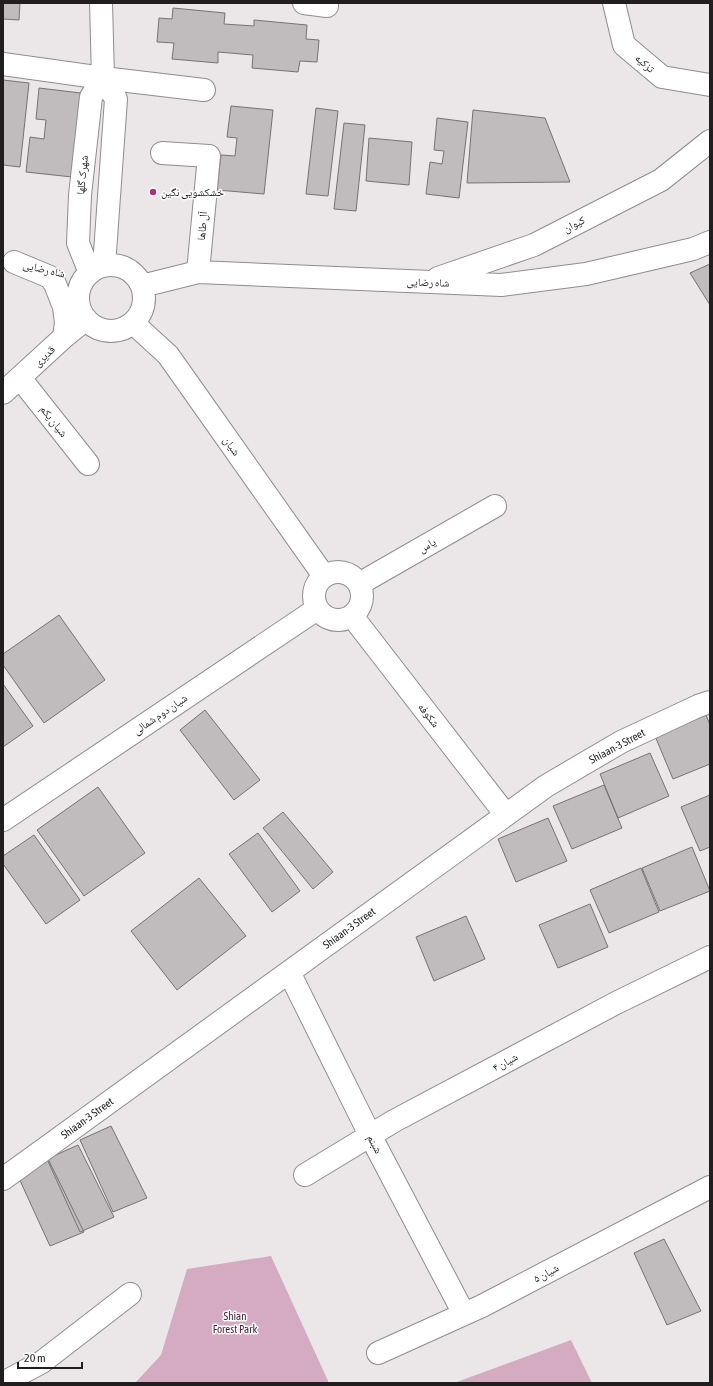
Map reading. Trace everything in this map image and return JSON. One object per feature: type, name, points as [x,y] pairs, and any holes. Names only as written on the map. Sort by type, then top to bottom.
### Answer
[{"type":"street","points":[[93,272],[113,265],[121,266],[130,270],[137,277],[142,286],[144,296],[140,315],[133,323],[124,328],[114,330],[104,330],[94,326],[86,319],[80,310],[78,299],[80,289],[93,272],[116,99],[103,78],[101,3]]},
{"type":"street","points":[[304,3],[327,6]]},
{"type":"street","name":"تزکیه","points":[[614,3],[624,45],[662,77],[710,86]]},
{"type":"street","points":[[3,64],[204,90]]},
{"type":"street","name":"شهرک گلها","points":[[93,272],[78,243],[80,195],[91,97],[103,78]]},
{"type":"street","name":"کیوان","points":[[426,282],[534,245],[660,180],[710,141]]},
{"type":"street","name":"آل طاها","points":[[162,153],[209,156],[198,272]]},
{"type":"street","name":"شاه رضایی","points":[[142,286],[198,272],[501,285],[586,274],[693,249],[710,242]]},
{"type":"street","points":[[8,262],[50,277],[55,284],[64,307],[66,323],[64,337]]},
{"type":"street","name":"شاه رضایی","points":[[8,262],[93,272]]},
{"type":"street","name":"قدیری","points":[[3,394],[64,337],[86,319]]},
{"type":"street","name":"شیان","points":[[133,323],[168,355],[324,576]]},
{"type":"street","name":"شیان یکم","points":[[20,378],[88,464]]},
{"type":"street","name":"یاس","points":[[358,584],[495,506]]},
{"type":"street","points":[[339,572],[347,574],[358,584],[361,591],[360,605],[352,616],[345,620],[337,621],[322,615],[316,609],[313,594],[315,587],[324,576],[339,572]]},
{"type":"street","name":"شیان دوم شمالی","points":[[3,820],[316,609]]},
{"type":"street","name":"شکوفه","points":[[352,616],[506,815]]},
{"type":"street","name":"Shiaan-3 Street","points":[[3,1179],[546,786],[621,742],[698,706],[710,702]]},
{"type":"street","name":"شیان ۴","points":[[305,1175],[394,1121],[616,1003],[710,957]]},
{"type":"street","name":"شبنم","points":[[289,972],[370,1135],[464,1314]]},
{"type":"street","name":"شیان ۵","points":[[378,1353],[464,1314],[710,1187]]},
{"type":"street","points":[[3,1383],[42,1362],[130,1294]]},
{"type":"green space","name":"Shian Forest Park","points":[[271,1256],[329,1383],[135,1383],[161,1355],[187,1269]]},
{"type":"green space","points":[[571,1340],[592,1383],[454,1383]]},
{"type":"building","points":[[3,3],[20,3],[19,20],[3,19]]},
{"type":"building","points":[[173,8],[225,13],[224,24],[254,26],[254,20],[307,25],[306,39],[319,40],[317,62],[300,61],[298,72],[252,68],[253,55],[218,52],[218,63],[172,59],[174,43],[157,42],[159,18],[172,19]]},
{"type":"building","points":[[3,80],[29,83],[20,167],[3,165]]},
{"type":"building","points":[[39,88],[81,93],[72,177],[26,172],[30,137],[44,139],[46,120],[36,119]]},
{"type":"building","points":[[231,106],[273,110],[264,194],[217,190],[221,155],[235,156],[237,138],[227,137]]},
{"type":"building","points":[[316,108],[338,111],[328,196],[306,194]]},
{"type":"building","points":[[473,110],[545,118],[570,182],[467,183]]},
{"type":"building","points":[[437,118],[468,122],[459,198],[426,194],[430,162],[442,164],[444,151],[434,150]]},
{"type":"building","points":[[344,123],[365,125],[356,211],[334,209]]},
{"type":"building","points":[[369,138],[412,142],[409,185],[366,181]]},
{"type":"building","points":[[710,264],[710,305],[690,273]]},
{"type":"building","points":[[59,615],[105,680],[44,723],[3,665],[3,654]]},
{"type":"building","points":[[3,684],[33,726],[3,747]]},
{"type":"building","points":[[205,710],[260,780],[234,800],[180,730]]},
{"type":"building","points":[[706,715],[710,725],[710,764],[673,779],[655,736]]},
{"type":"building","points":[[650,753],[669,796],[618,818],[600,774]]},
{"type":"building","points":[[604,785],[622,828],[572,849],[553,806]]},
{"type":"building","points":[[98,787],[145,853],[84,896],[37,830]]},
{"type":"building","points":[[710,795],[710,847],[700,851],[681,807]]},
{"type":"building","points":[[283,812],[333,872],[313,889],[263,828]]},
{"type":"building","points":[[548,818],[567,861],[516,882],[498,839]]},
{"type":"building","points":[[258,833],[300,891],[272,912],[229,854]]},
{"type":"building","points":[[34,835],[80,900],[46,924],[3,864],[3,856]]},
{"type":"building","points":[[692,847],[710,891],[660,911],[642,868]]},
{"type":"building","points":[[641,868],[659,912],[609,933],[590,890]]},
{"type":"building","points":[[199,878],[246,936],[177,990],[131,931]]},
{"type":"building","points":[[590,904],[608,947],[558,968],[539,925]]},
{"type":"building","points":[[466,916],[485,959],[434,981],[416,937]]},
{"type":"building","points":[[111,1126],[147,1198],[113,1212],[80,1140]]},
{"type":"building","points":[[78,1145],[114,1217],[80,1232],[47,1159]]},
{"type":"building","points":[[48,1159],[84,1232],[50,1246],[17,1174]]},
{"type":"building","points":[[664,1239],[701,1311],[667,1325],[634,1253]]},
{"type":"place","name":"خشکشویی نگین","points":[[153,192]]}]
